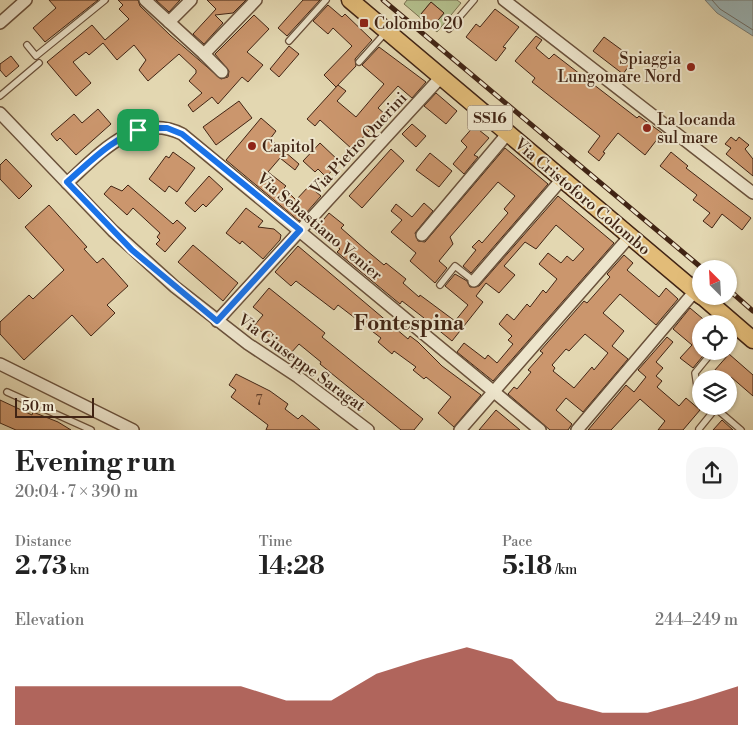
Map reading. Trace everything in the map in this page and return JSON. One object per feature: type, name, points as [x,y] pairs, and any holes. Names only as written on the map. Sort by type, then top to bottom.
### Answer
[{"type":"main road","name":"Via Cristoforo Colombo","points":[[350,0],[692,288]]},
{"type":"main road","name":"Via Cristoforo Colombo","points":[[710,305],[719,315]]},
{"type":"main road","name":"Via Cristoforo Colombo","points":[[737,331],[753,340]]},
{"type":"street","points":[[0,23],[26,0]]},
{"type":"street","points":[[145,0],[222,72]]},
{"type":"street","points":[[169,22],[191,0]]},
{"type":"street","points":[[204,54],[256,0]]},
{"type":"street","points":[[504,0],[753,193]]},
{"type":"street","name":"Via Pietro Querini","points":[[217,321],[441,77]]},
{"type":"street","name":"Via Giuseppe Saragat","points":[[2,118],[132,250],[217,321],[298,377],[368,430]]},
{"type":"street","name":"Via Sebastiano Venier","points":[[67,182],[119,139],[146,128],[167,128],[182,134],[540,430]]},
{"type":"street","points":[[422,235],[508,133]]},
{"type":"street","points":[[474,281],[562,179]]},
{"type":"street","points":[[460,430],[630,236]]},
{"type":"street","points":[[577,430],[692,302]]},
{"type":"street","points":[[0,364],[119,427],[133,430]]},
{"type":"lane","points":[[27,45],[36,56],[105,0]]},
{"type":"lane","points":[[289,41],[326,0]]},
{"type":"lane","points":[[449,29],[474,0]]},
{"type":"lane","points":[[359,62],[387,31]]},
{"type":"lane","points":[[0,96],[39,63]]},
{"type":"lane","points":[[440,285],[455,266],[474,281]]},
{"type":"lane","points":[[697,370],[705,360]]},
{"type":"lane","points":[[8,392],[91,430]]},
{"type":"lane","points":[[699,429],[709,415]]},
{"type":"lane","points":[[724,415],[741,430]]},
{"type":"green space","points":[[407,0],[457,0],[461,3],[437,32],[404,4]],"holes":[[[431,2],[444,13],[434,25],[421,14]]]},
{"type":"water","points":[[705,0],[753,0],[753,36],[717,13]]},
{"type":"building","points":[[49,0],[98,0],[45,42],[33,28],[56,8]]},
{"type":"building","points":[[118,0],[138,0],[140,6],[170,35],[221,79],[228,77],[229,71],[215,54],[254,15],[269,29],[247,52],[263,65],[248,82],[242,77],[218,104],[212,97],[193,112],[188,105],[202,93],[189,81],[196,73],[196,70],[179,54],[148,81],[139,70],[146,60],[134,45],[117,60],[103,43],[89,55],[86,52],[73,62],[91,83],[76,96],[47,62],[92,25],[105,40],[129,19],[119,9],[123,5]]},
{"type":"building","points":[[156,0],[180,0],[169,12]]},
{"type":"building","points":[[207,0],[246,0],[233,13],[215,15],[223,23],[204,44],[193,34],[216,9]]},
{"type":"building","points":[[303,0],[320,0],[287,36],[278,28]]},
{"type":"building","points":[[431,2],[444,13],[434,25],[421,14]]},
{"type":"building","points":[[328,5],[342,17],[345,14],[372,40],[355,59],[356,66],[336,87],[324,75],[352,46],[333,28],[328,34],[313,21]]},
{"type":"building","points":[[495,9],[519,27],[503,47],[506,48],[496,61],[466,37],[476,24],[480,27]]},
{"type":"building","points":[[536,36],[542,40],[536,48],[549,59],[554,54],[637,118],[639,116],[662,133],[645,155],[618,133],[603,152],[605,153],[599,161],[588,152],[600,136],[532,82],[535,78],[515,61]]},
{"type":"building","points":[[604,37],[634,59],[623,74],[593,51]]},
{"type":"building","points":[[289,46],[299,54],[279,77],[270,69]]},
{"type":"building","points":[[379,47],[426,82],[412,98],[398,86],[378,108],[385,114],[352,149],[320,120],[315,126],[307,119],[338,85],[346,91],[337,101],[356,117],[384,84],[362,65]]},
{"type":"building","points":[[11,56],[19,66],[6,77],[0,70],[0,64]]},
{"type":"building","points":[[436,93],[457,111],[446,124],[424,106]]},
{"type":"building","points":[[239,101],[252,118],[216,145],[203,127]]},
{"type":"building","points":[[98,109],[111,124],[76,155],[60,138],[57,141],[51,134],[74,114],[82,123]]},
{"type":"building","points":[[261,118],[276,131],[270,139],[299,164],[295,170],[280,158],[268,172],[286,186],[284,188],[296,200],[309,186],[321,196],[299,221],[226,160]]},
{"type":"building","points":[[412,124],[426,136],[416,147],[402,134]]},
{"type":"building","points":[[474,126],[489,138],[474,155],[478,157],[464,174],[453,164],[467,147],[461,141]]},
{"type":"building","points":[[731,137],[736,141],[739,137],[749,145],[745,149],[753,159],[753,176],[726,154],[731,148],[725,144]]},
{"type":"building","points":[[320,143],[340,162],[326,177],[318,169],[315,172],[303,161]]},
{"type":"building","points":[[505,148],[548,184],[471,273],[463,266],[476,250],[472,247],[479,240],[482,243],[508,213],[504,209],[515,196],[498,182],[450,237],[453,244],[439,261],[447,268],[435,283],[410,261],[416,253],[391,232],[402,220],[391,211],[396,204],[412,217],[424,203],[433,211],[415,233],[418,241],[425,242]]},
{"type":"building","points":[[391,149],[404,161],[362,208],[349,196]]},
{"type":"building","points":[[173,152],[195,168],[177,192],[169,186],[165,192],[149,179],[166,156],[169,158]]},
{"type":"building","points":[[671,152],[688,166],[686,168],[751,218],[742,230],[722,214],[712,228],[703,221],[710,213],[693,200],[697,195],[660,166]]},
{"type":"building","points":[[430,153],[452,171],[439,187],[416,170]]},
{"type":"building","points":[[6,159],[32,186],[19,199],[0,179],[0,165]]},
{"type":"building","points":[[209,176],[223,189],[206,207],[203,204],[195,212],[185,203]]},
{"type":"building","points":[[128,185],[173,224],[177,220],[186,228],[165,252],[156,244],[160,240],[157,237],[160,233],[133,208],[127,215],[104,194],[111,186],[122,191]]},
{"type":"building","points":[[558,196],[614,243],[493,381],[457,352],[464,343],[485,359],[488,355],[497,363],[513,344],[508,340],[512,336],[499,324],[507,314],[514,320],[527,304],[530,307],[543,290],[546,293],[557,279],[539,264],[548,253],[561,263],[567,256],[573,261],[584,249],[556,225],[536,249],[525,242],[504,266],[515,275],[499,293],[486,283],[476,296],[483,302],[452,341],[431,324],[429,326],[423,321],[424,318],[402,301],[400,304],[337,252],[340,249],[324,235],[322,237],[314,231],[329,213],[344,225],[341,228],[366,250],[384,265],[386,263],[406,279],[403,283],[419,297],[420,295],[455,321],[468,305],[445,286],[455,274],[467,281],[470,287],[479,286]]},
{"type":"building","points":[[49,205],[87,247],[84,249],[97,263],[103,258],[128,286],[107,305],[115,313],[91,336],[72,315],[24,360],[0,334],[0,322],[29,295],[33,299],[64,270],[25,227]]},
{"type":"building","points":[[246,208],[263,221],[258,227],[274,229],[281,235],[280,240],[263,259],[242,241],[240,244],[226,233]]},
{"type":"building","points":[[193,245],[238,283],[223,301],[178,262]]},
{"type":"building","points":[[298,246],[408,339],[410,336],[418,342],[442,366],[481,395],[454,427],[438,413],[451,397],[426,377],[424,379],[413,370],[416,367],[394,351],[392,354],[378,342],[381,338],[338,305],[334,310],[296,281],[291,286],[275,272]]},
{"type":"building","points":[[624,255],[633,263],[627,270],[659,297],[666,288],[678,299],[656,325],[620,294],[603,313],[624,331],[612,346],[628,359],[583,412],[566,398],[556,410],[572,424],[568,430],[550,430],[508,394],[514,387],[517,389],[531,372],[528,370],[543,353],[540,351],[584,301],[587,303],[610,277],[607,274]],"holes":[[[585,334],[608,353],[594,370],[592,367],[574,388],[553,371],[555,368],[552,365],[566,349],[569,351]]]},
{"type":"building","points":[[269,288],[325,333],[322,337],[423,419],[414,430],[401,430],[320,364],[321,362],[299,344],[290,354],[254,326],[263,315],[253,307]]},
{"type":"building","points":[[690,308],[698,315],[692,315],[692,345],[673,329]]},
{"type":"building","points":[[667,337],[673,342],[656,362],[663,368],[656,376],[662,381],[657,387],[679,406],[686,398],[692,403],[692,415],[696,415],[683,430],[658,430],[665,421],[640,399],[611,430],[588,430],[626,385],[634,392],[646,377],[638,370]]},
{"type":"building","points":[[692,345],[692,360],[700,360],[693,368],[680,358]]},
{"type":"building","points":[[724,360],[736,360],[753,375],[753,396],[737,382],[737,370],[715,370]]},
{"type":"building","points":[[236,374],[270,391],[288,404],[285,409],[298,419],[302,415],[320,430],[266,430],[268,425],[231,397],[236,390],[229,385]]},
{"type":"building","points":[[0,400],[32,415],[33,412],[58,422],[71,430],[16,430],[0,423]]},
{"type":"building","points":[[496,410],[520,430],[479,430]]},
{"type":"building","points":[[722,420],[733,430],[713,430]]},
{"type":"railway","points":[[383,0],[692,260]]},
{"type":"railway","points":[[738,298],[753,311]]},
{"type":"place","name":"Colombo 20","points":[[364,23]]},
{"type":"place","name":"Spiaggia Lungomare Nord","points":[[691,67]]},
{"type":"place","name":"La locanda sul mare","points":[[647,128]]},
{"type":"place","name":"Capitol","points":[[252,146]]},
{"type":"district","name":"Fontespina","points":[[409,323]]},
{"type":"route","points":[[157,127],[167,128],[182,134],[300,230],[217,321],[132,250],[67,182],[109,145],[128,133],[138,130],[157,127]]}]
